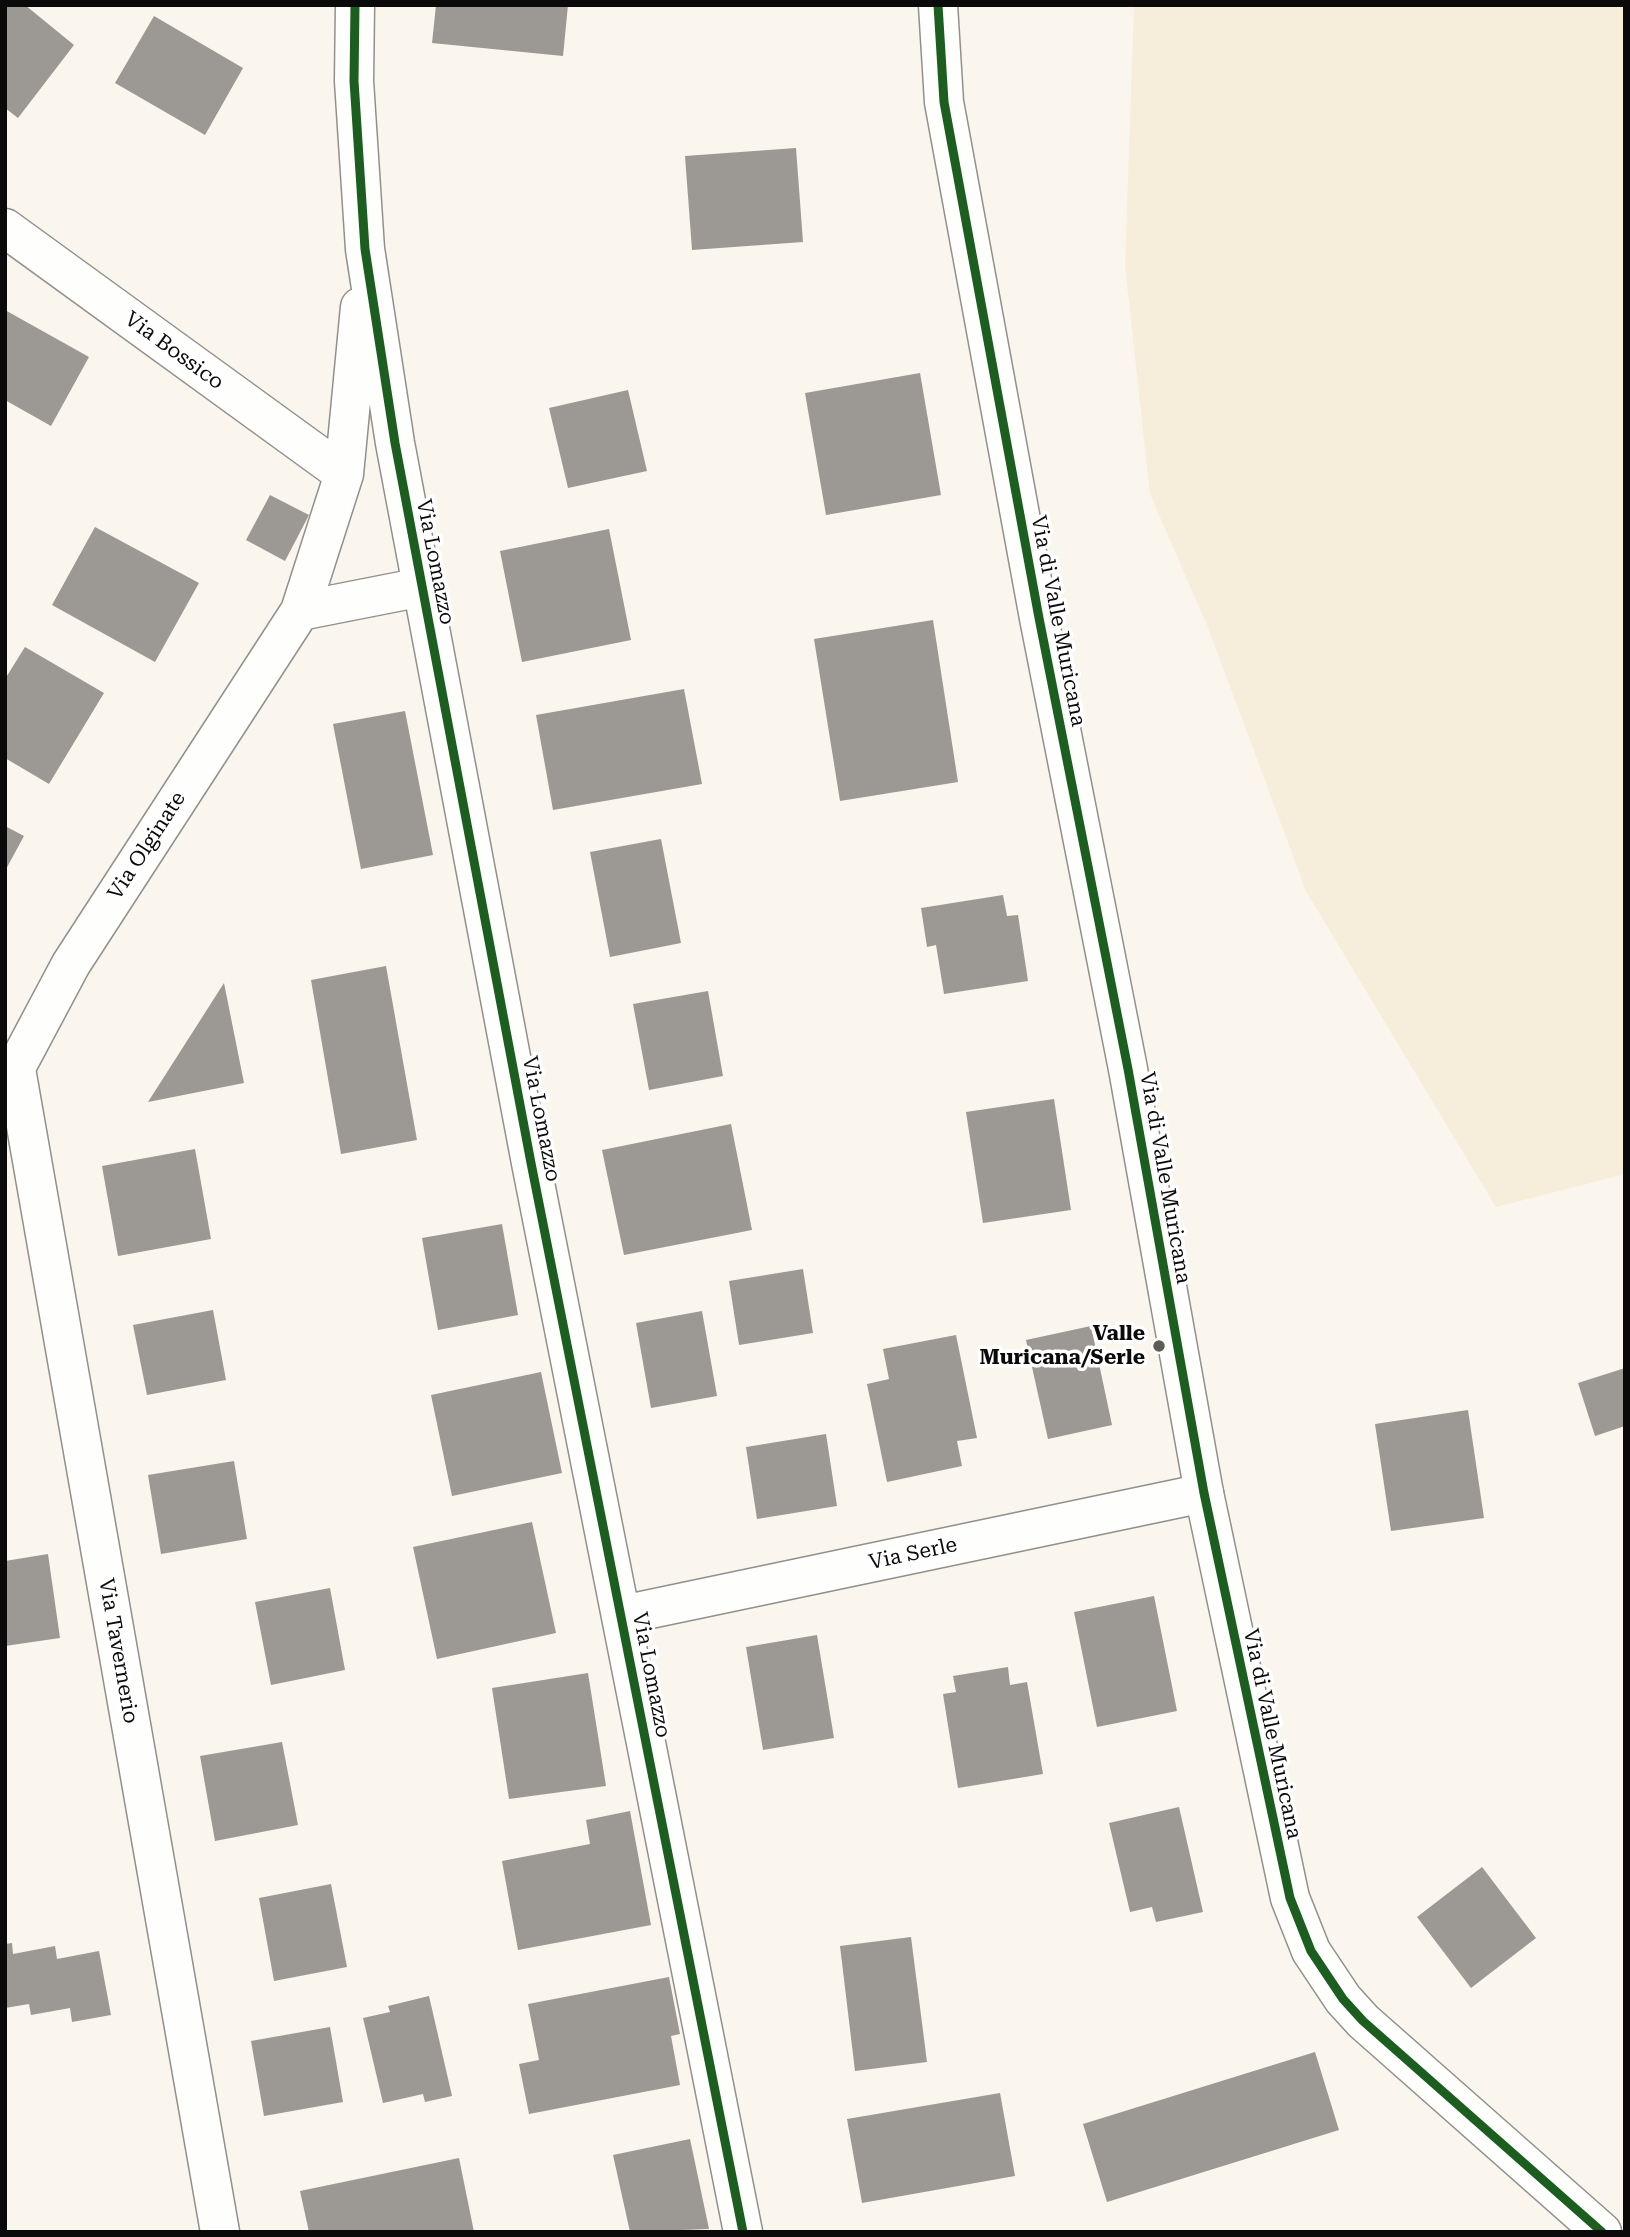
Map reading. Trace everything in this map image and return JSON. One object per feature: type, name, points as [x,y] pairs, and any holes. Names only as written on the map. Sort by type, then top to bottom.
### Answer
[{"type":"street","name":"Via Lomazzo","points":[[355,5],[354,81],[365,249],[395,443],[534,1177],[744,2232]]},
{"type":"street","name":"Via di Valle Muricana","points":[[938,5],[944,102],[1036,604],[1128,1069],[1204,1493],[1281,1864],[1299,1927],[1325,1976],[1363,2021],[1602,2232]]},
{"type":"street","name":"Via Bossico","points":[[5,228],[344,474]]},
{"type":"street","name":"Via Olginate","points":[[11,1079],[71,964],[300,611],[344,474],[365,249]]},
{"type":"street","points":[[300,611],[422,587]]},
{"type":"street","name":"Via Tavernerio","points":[[11,1079],[220,2232]]},
{"type":"street","name":"Via Serle","points":[[622,1615],[1204,1493]]},
{"type":"shaded area","points":[[1134,5],[1625,5],[1625,1174],[1496,1207],[1306,891],[1209,630],[1150,494],[1125,266]]},
{"type":"building","points":[[5,5],[25,5],[74,45],[18,118],[5,108]]},
{"type":"building","points":[[436,5],[568,5],[563,56],[432,43]]},
{"type":"building","points":[[154,16],[243,68],[205,135],[115,83]]},
{"type":"building","points":[[796,148],[803,242],[692,250],[685,156]]},
{"type":"building","points":[[5,310],[89,357],[51,426],[5,400]]},
{"type":"building","points":[[920,373],[941,495],[826,515],[805,393]]},
{"type":"building","points":[[628,390],[647,471],[568,488],[549,408]]},
{"type":"building","points":[[270,495],[309,515],[285,561],[246,540]]},
{"type":"building","points":[[95,527],[199,583],[155,662],[52,605]]},
{"type":"building","points":[[609,529],[631,640],[522,662],[500,551]]},
{"type":"building","points":[[933,620],[958,782],[840,801],[814,639]]},
{"type":"building","points":[[25,647],[104,693],[49,784],[5,758],[5,679]]},
{"type":"building","points":[[684,689],[702,784],[553,810],[536,715]]},
{"type":"building","points":[[405,711],[433,855],[361,869],[333,724]]},
{"type":"building","points":[[5,826],[24,836],[5,871]]},
{"type":"building","points":[[661,839],[681,943],[610,957],[590,852]]},
{"type":"building","points":[[1003,895],[1007,916],[1018,915],[1028,981],[944,994],[936,945],[927,947],[921,908]]},
{"type":"building","points":[[386,966],[417,1140],[341,1154],[311,980]]},
{"type":"building","points":[[224,983],[244,1083],[148,1102]]},
{"type":"building","points":[[708,991],[723,1076],[649,1090],[633,1004]]},
{"type":"building","points":[[1054,1099],[1071,1210],[983,1223],[966,1112]]},
{"type":"building","points":[[731,1124],[752,1230],[624,1255],[602,1150]]},
{"type":"building","points":[[195,1149],[211,1239],[118,1256],[102,1166]]},
{"type":"building","points":[[502,1224],[518,1315],[438,1330],[422,1238]]},
{"type":"building","points":[[803,1269],[813,1333],[739,1345],[729,1281]]},
{"type":"building","points":[[213,1310],[226,1380],[147,1395],[133,1325]]},
{"type":"building","points":[[702,1311],[717,1396],[651,1408],[636,1323]]},
{"type":"building","points":[[1091,1326],[1112,1425],[1048,1439],[1026,1340]]},
{"type":"building","points":[[956,1335],[977,1438],[957,1441],[962,1466],[887,1482],[867,1384],[889,1379],[883,1349]]},
{"type":"building","points":[[1625,1368],[1625,1426],[1595,1436],[1578,1383]]},
{"type":"building","points":[[541,1372],[562,1473],[452,1496],[431,1395]]},
{"type":"building","points":[[1468,1410],[1484,1518],[1391,1531],[1375,1424]]},
{"type":"building","points":[[826,1434],[837,1506],[757,1519],[746,1447]]},
{"type":"building","points":[[234,1461],[247,1539],[161,1554],[148,1475]]},
{"type":"building","points":[[532,1522],[556,1633],[437,1659],[413,1547]]},
{"type":"building","points":[[48,1554],[60,1638],[5,1646],[5,1561]]},
{"type":"building","points":[[330,1588],[345,1670],[271,1685],[255,1602]]},
{"type":"building","points":[[1154,1596],[1177,1711],[1097,1727],[1074,1612]]},
{"type":"building","points":[[817,1635],[834,1738],[763,1750],[746,1647]]},
{"type":"building","points":[[1008,1667],[1010,1685],[1027,1682],[1043,1774],[958,1788],[943,1694],[956,1692],[953,1676]]},
{"type":"building","points":[[588,1673],[606,1786],[509,1799],[492,1688]]},
{"type":"building","points":[[282,1742],[298,1825],[215,1841],[200,1756]]},
{"type":"building","points":[[1179,1807],[1203,1912],[1156,1922],[1152,1907],[1130,1912],[1109,1823]]},
{"type":"building","points":[[630,1811],[651,1925],[518,1950],[502,1861],[590,1844],[586,1820]]},
{"type":"building","points":[[1482,1867],[1536,1938],[1471,1988],[1417,1917]]},
{"type":"building","points":[[331,1884],[347,1967],[274,1981],[259,1898]]},
{"type":"building","points":[[911,1937],[927,2062],[855,2071],[840,1946]]},
{"type":"building","points":[[12,1943],[13,1954],[55,1946],[57,1959],[99,1951],[111,2015],[72,2022],[70,2008],[31,2015],[29,2004],[5,2008],[5,1944]]},
{"type":"building","points":[[669,1977],[680,2034],[671,2036],[680,2085],[529,2114],[519,2064],[539,2060],[528,2004]]},
{"type":"building","points":[[429,1996],[452,2096],[425,2102],[423,2094],[383,2103],[363,2018],[390,2012],[388,2006]]},
{"type":"building","points":[[330,2027],[343,2102],[264,2116],[251,2041]]},
{"type":"building","points":[[1315,2052],[1339,2130],[1107,2202],[1083,2124]]},
{"type":"building","points":[[1000,2093],[1015,2176],[862,2203],[847,2119]]},
{"type":"building","points":[[690,2139],[709,2229],[630,2232],[613,2155]]},
{"type":"building","points":[[459,2158],[474,2232],[309,2232],[300,2191]]},
{"type":"cycle path","points":[[355,5],[354,81],[365,249],[395,443],[531,1163],[743,2232]]},
{"type":"cycle path","points":[[938,5],[944,102],[1039,618],[1128,1069],[1204,1493],[1290,1898],[1311,1951],[1343,1999],[1363,2021],[1602,2232]]},
{"type":"place","name":"Valle Muricana/Serle","points":[[1159,1346]]}]
